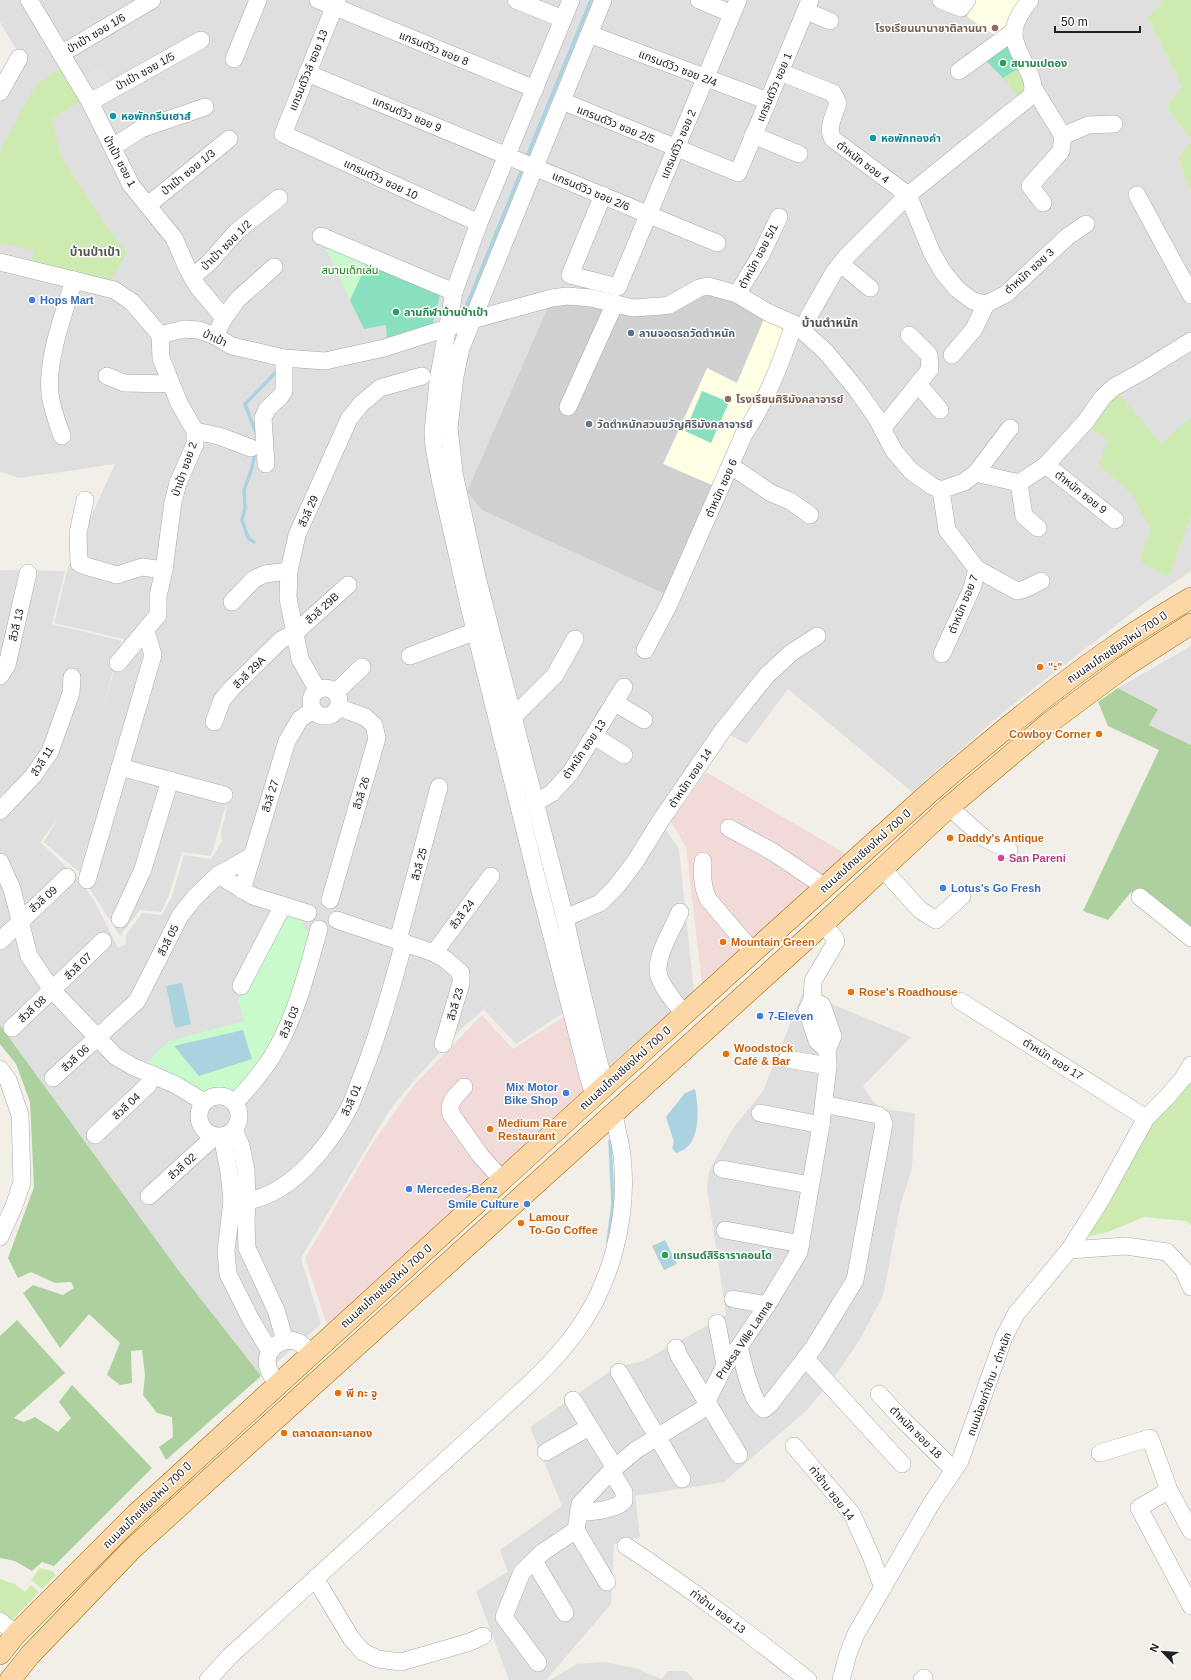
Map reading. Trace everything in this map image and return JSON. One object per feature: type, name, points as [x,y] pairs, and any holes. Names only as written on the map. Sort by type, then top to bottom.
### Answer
[{"type":"main road","points":[[1182,603],[1191,585]]},
{"type":"main road","name":"ถนนสมโภชเชียงใหม่ 700 ปี","points":[[1,1652],[16,1634],[136,1514],[278,1383],[312,1354],[684,1014],[929,793],[1031,708],[1112,648],[1182,603]]},
{"type":"main road","name":"ถนนสมโภชเชียงใหม่ 700 ปี","points":[[10,1680],[30,1655],[132,1549],[823,924],[949,808],[1049,722],[1127,665],[1189,626]]},
{"type":"street","name":"ป่าเป้า ซอย 1/6","points":[[61,54],[152,0]]},
{"type":"street","points":[[234,59],[258,0]]},
{"type":"street","points":[[318,0],[335,3]]},
{"type":"street","points":[[516,0],[563,19]]},
{"type":"street","points":[[571,0],[534,89],[520,161],[472,320],[461,348],[455,376],[449,428],[458,496],[509,725],[539,888],[590,1083],[601,1090]]},
{"type":"street","points":[[601,1090],[600,1067],[565,918],[535,803],[476,631],[446,509],[434,447],[433,432],[435,405],[446,329],[454,292],[479,223],[562,101],[603,0]]},
{"type":"street","points":[[699,0],[735,7]]},
{"type":"street","points":[[941,0],[961,8],[967,0]]},
{"type":"street","points":[[1030,0],[1021,12],[1014,31],[1015,47],[1031,78],[1034,89],[1063,136],[1062,151],[1030,186],[1043,203]]},
{"type":"street","name":"ป่าเป้า ซอย 1","points":[[34,2],[61,54],[90,102],[131,185],[174,238],[198,287],[224,318]]},
{"type":"street","name":"แกรนด์วิวล์ ซอย 13","points":[[283,134],[335,3]]},
{"type":"street","name":"แกรนด์วิว ซอย 8","points":[[335,3],[534,89]]},
{"type":"street","points":[[808,5],[830,21]]},
{"type":"street","name":"แกรนด์วิว ซอย 1","points":[[738,173],[808,5]]},
{"type":"street","name":"แกรนด์วิว ซอย 2","points":[[568,407],[735,7]]},
{"type":"street","points":[[959,71],[1014,31]]},
{"type":"street","name":"แกรนด์วิว ซอย 2/4","points":[[590,34],[706,79],[768,101]]},
{"type":"street","name":"ป่าเป้า ซอย 1/5","points":[[90,102],[201,40]]},
{"type":"street","points":[[0,92],[18,58]]},
{"type":"street","name":"ตำหนัก ซอย 4","points":[[780,72],[833,93],[838,103],[831,128],[831,136],[833,139],[908,196]]},
{"type":"street","name":"แกรนด์วิว ซอย 9","points":[[307,73],[520,161]]},
{"type":"street","name":"ตำหนัก ซอย 6","points":[[645,650],[669,604],[744,434],[757,416],[798,327],[817,302],[834,272],[908,196],[1031,96],[1034,89]]},
{"type":"street","name":"แกรนด์วิว ซอย 2/5","points":[[562,101],[738,173]]},
{"type":"street","points":[[113,147],[141,129],[205,107]]},
{"type":"street","points":[[1063,136],[1088,125],[1114,124]]},
{"type":"street","name":"แกรนด์วิว ซอย 10","points":[[283,134],[479,223]]},
{"type":"street","points":[[753,135],[799,154]]},
{"type":"street","name":"ป่าเป้า ซอย 1/3","points":[[148,205],[229,139]]},
{"type":"street","name":"แกรนด์วิว ซอย 2/6","points":[[520,161],[717,243]]},
{"type":"street","points":[[603,195],[570,275],[616,295],[633,308],[662,306],[669,304],[699,288],[708,286],[737,294],[767,312],[798,327],[826,352],[857,390],[876,417],[894,451],[911,471],[932,486],[941,490],[964,482],[976,473],[1010,428]]},
{"type":"street","points":[[1137,195],[1191,295]]},
{"type":"street","points":[[908,196],[932,254],[943,272],[957,289],[973,301],[986,304],[974,329],[952,355]]},
{"type":"street","name":"ป่าเป้า ซอย 1/2","points":[[192,277],[209,263],[237,231],[279,198]]},
{"type":"street","name":"ตำหนัก ซอย 5/1","points":[[737,294],[761,255],[779,218]]},
{"type":"street","name":"ตำหนัก ซอย 3","points":[[986,304],[1006,294],[1067,237],[1086,224]]},
{"type":"street","points":[[321,236],[454,292]]},
{"type":"street","points":[[0,262],[114,290],[132,302],[160,335]]},
{"type":"street","points":[[841,264],[870,288]]},
{"type":"street","points":[[215,336],[224,318],[238,299],[274,267]]},
{"type":"street","points":[[62,436],[50,393],[50,368],[62,319],[74,280]]},
{"type":"street","name":"ป่าเป้า","points":[[160,335],[184,329],[199,330],[215,336],[232,346],[284,358],[325,361],[384,348],[472,320],[552,298],[567,296],[591,298],[616,295]]},
{"type":"street","name":"ป่าเป้า ซอย 2","points":[[118,663],[158,615],[158,596],[164,570],[173,502],[178,483],[195,444],[195,431],[171,384],[161,358],[160,335]]},
{"type":"street","points":[[882,428],[930,369],[929,355],[909,335]]},
{"type":"street","points":[[976,473],[1019,483],[1046,465],[1086,421],[1103,397],[1114,387],[1149,368],[1191,340]]},
{"type":"street","points":[[266,464],[263,418],[267,409],[280,397],[284,391],[284,358]]},
{"type":"street","points":[[107,376],[124,382],[171,384]]},
{"type":"street","name":"สีวลี 29","points":[[317,689],[300,659],[296,632],[288,598],[289,571],[297,535],[349,419],[361,404],[380,388],[422,376]]},
{"type":"street","points":[[918,384],[940,410]]},
{"type":"street","points":[[195,431],[219,436],[251,448]]},
{"type":"street","name":"ตำหนัก ซอย 9","points":[[1046,465],[1115,520]]},
{"type":"street","points":[[731,466],[771,493],[790,501],[810,515]]},
{"type":"street","points":[[1019,483],[1024,516],[1038,528]]},
{"type":"street","name":"ตำหนัก ซอย 7","points":[[941,490],[947,530],[977,569],[972,588],[942,654]]},
{"type":"street","points":[[85,500],[78,533],[79,563],[117,575],[142,566],[164,570]]},
{"type":"street","points":[[977,569],[1017,591],[1025,589],[1041,581]]},
{"type":"street","points":[[232,602],[254,579],[265,574],[289,571]]},
{"type":"street","name":"สีวลี 13","points":[[0,676],[7,665],[28,573]]},
{"type":"street","name":"สีวลี 29B","points":[[296,632],[348,585]]},
{"type":"street","points":[[87,880],[153,655],[146,631]]},
{"type":"street","points":[[410,656],[476,631]]},
{"type":"street","name":"สีวลี 29A","points":[[214,722],[222,700],[232,688],[281,640],[296,632]]},
{"type":"street","name":"ตำหนัก ซอย 14","points":[[565,918],[600,903],[616,887],[635,862],[661,820],[723,730],[762,681],[791,653],[817,636]]},
{"type":"street","points":[[509,725],[555,675],[575,639]]},
{"type":"street","points":[[337,700],[327,687],[317,689],[310,701],[313,710],[317,714],[327,716],[332,714],[337,700],[362,667]]},
{"type":"street","name":"สีวลี 11","points":[[0,810],[33,776],[50,752],[71,693],[72,677]]},
{"type":"street","name":"ตำหนัก ซอย 13","points":[[535,803],[552,793],[571,772],[624,687]]},
{"type":"street","name":"สีวลี 26","points":[[330,900],[377,738],[374,725],[366,717],[337,700]]},
{"type":"street","points":[[614,702],[644,720]]},
{"type":"street","name":"สีวลี 27","points":[[242,890],[287,741],[300,718],[313,710]]},
{"type":"street","points":[[594,736],[624,755]]},
{"type":"street","points":[[120,767],[224,795]]},
{"type":"street","points":[[120,919],[143,869],[170,780]]},
{"type":"street","name":"สีวลี 25","points":[[401,941],[440,787]]},
{"type":"street","points":[[949,808],[984,838],[1009,850]]},
{"type":"street","points":[[729,828],[773,852],[825,887]]},
{"type":"street","name":"สีวลี 05","points":[[97,1037],[137,1001],[180,916],[194,898],[218,875],[252,856]]},
{"type":"street","points":[[703,861],[703,889],[708,899],[753,952]]},
{"type":"street","points":[[0,862],[12,889],[29,956],[52,990],[115,1056],[132,1066],[176,1085],[204,1102]]},
{"type":"street","points":[[883,869],[920,910],[936,920],[962,896]]},
{"type":"street","points":[[218,875],[253,896],[308,913]]},
{"type":"street","name":"สีวลี 24","points":[[434,953],[491,876]]},
{"type":"street","name":"สีวลี 09","points":[[0,941],[19,921],[67,877]]},
{"type":"street","points":[[1140,897],[1191,938]]},
{"type":"street","points":[[319,899],[330,900],[337,909],[337,920],[330,928],[319,929],[311,923],[308,913],[309,908],[314,901],[319,899]]},
{"type":"street","points":[[241,986],[283,906]]},
{"type":"street","points":[[680,912],[660,955],[657,970],[662,984],[684,1014]]},
{"type":"street","points":[[337,920],[434,953]]},
{"type":"street","name":"Pruksa Ville Lanna","points":[[576,1530],[580,1504],[613,1469],[636,1450],[703,1409],[706,1400],[725,1365],[767,1305],[799,1252],[821,1125],[827,1058],[833,1036],[822,1005],[812,1000],[813,981],[836,942],[834,937],[823,924]]},
{"type":"street","name":"สีวลี 03","points":[[235,1103],[272,1057],[289,1026],[304,982],[319,929]]},
{"type":"street","name":"สีวลี 01","points":[[240,1201],[271,1193],[294,1179],[327,1144],[349,1109],[390,995],[401,941]]},
{"type":"street","name":"สีวลี 07","points":[[52,990],[103,942]]},
{"type":"street","name":"สีวลี 23","points":[[434,953],[445,959],[461,973],[462,983],[443,1044]]},
{"type":"street","name":"สีวลี 08","points":[[12,1028],[52,990]]},
{"type":"street","name":"ตำหนัก ซอย 17","points":[[960,1001],[1146,1118]]},
{"type":"street","name":"สีวลี 06","points":[[53,1078],[97,1037]]},
{"type":"street","points":[[788,1059],[827,1058]]},
{"type":"street","name":"ถนนน้อยท่าข้าม - ตำหนัก","points":[[841,1680],[848,1654],[856,1634],[931,1504],[960,1461],[969,1440],[1004,1337],[1016,1314],[1069,1250],[1102,1200],[1146,1118],[1167,1097],[1191,1066]]},
{"type":"street","points":[[0,1069],[8,1080],[20,1115],[22,1182],[14,1206],[0,1237]]},
{"type":"street","name":"สีวลี 04","points":[[95,1135],[148,1085],[152,1074]]},
{"type":"street","points":[[464,1087],[452,1100],[449,1108],[451,1114],[480,1155],[502,1180]]},
{"type":"street","points":[[223,1134],[238,1124],[238,1109],[235,1103],[228,1098],[215,1096],[204,1102],[200,1108],[200,1122],[208,1133],[223,1134],[241,1146],[246,1170],[240,1201],[226,1251],[228,1274],[251,1320],[270,1351]]},
{"type":"street","points":[[739,1347],[751,1387],[759,1406],[764,1409],[770,1404],[814,1347],[855,1280],[884,1124],[882,1118],[878,1115],[823,1104]]},
{"type":"street","points":[[208,1680],[230,1656],[526,1387],[554,1360],[574,1335],[594,1304],[607,1273],[618,1232],[623,1194],[622,1163],[614,1113]]},
{"type":"street","points":[[760,1114],[821,1125]]},
{"type":"street","name":"สีวลี 02","points":[[149,1196],[223,1134]]},
{"type":"street","points":[[722,1169],[810,1186]]},
{"type":"street","points":[[240,1201],[246,1221],[247,1248],[276,1310],[284,1340]]},
{"type":"street","points":[[725,1230],[800,1244]]},
{"type":"street","points":[[1069,1250],[1126,1246],[1167,1252],[1183,1269],[1191,1287]]},
{"type":"street","points":[[733,1299],[767,1305]]},
{"type":"street","points":[[251,1320],[276,1310]]},
{"type":"street","points":[[717,1323],[725,1365]]},
{"type":"street","points":[[278,1383],[270,1373],[267,1366],[270,1351],[277,1344],[284,1340],[292,1340],[299,1343],[312,1354]]},
{"type":"street","points":[[676,1348],[679,1356],[739,1455]]},
{"type":"street","points":[[805,1358],[902,1464]]},
{"type":"street","points":[[619,1372],[682,1479]]},
{"type":"street","name":"ตำหนัก ซอย 18","points":[[879,1394],[904,1422],[954,1470]]},
{"type":"street","points":[[573,1400],[613,1469],[624,1492],[624,1501],[621,1504],[610,1508],[578,1513]]},
{"type":"street","points":[[546,1452],[589,1427]]},
{"type":"street","points":[[1100,1453],[1150,1438],[1169,1490],[1191,1531]]},
{"type":"street","name":"ท่าข้าม ซอย 14","points":[[794,1446],[852,1514],[871,1556],[883,1588]]},
{"type":"street","points":[[1169,1490],[1139,1508],[1191,1606]]},
{"type":"street","points":[[538,1663],[504,1617],[522,1572],[543,1552],[576,1530],[608,1582]]},
{"type":"street","name":"ท่าข้าม ซอย 13","points":[[626,1546],[720,1612],[808,1680]]},
{"type":"street","points":[[534,1561],[565,1613]]},
{"type":"street","points":[[315,1578],[351,1638],[363,1652],[378,1659],[401,1662],[470,1642],[483,1636]]},
{"type":"street","points":[[0,1621],[16,1634]]},
{"type":"shaded area","points":[[0,0],[1161,0],[1162,5],[1147,17],[1182,87],[1166,107],[1191,138],[1191,142],[1178,157],[1191,193],[1191,571],[1146,602],[1007,709],[912,792],[788,689],[747,744],[726,733],[664,827],[679,849],[694,992],[607,1068],[589,996],[516,1044],[484,1010],[495,1000],[462,1028],[411,1084],[389,1111],[301,1258],[321,1324],[261,1376],[179,1271],[0,1025],[0,570],[65,571],[52,624],[122,641],[101,714],[124,639],[54,623],[68,567],[115,464],[20,478],[0,472],[0,82],[17,51],[0,22]],"holes":[[[228,798],[221,832],[222,841],[211,859],[184,855],[172,896],[162,915],[142,913],[126,935],[126,944],[118,948],[95,902],[79,879],[40,842],[57,820],[44,842],[79,872],[120,936],[140,910],[161,912],[169,895],[182,852],[211,856]]]},
{"type":"shaded area","name":"โรงเรียนนานาชาติลานนา","points":[[951,0],[1024,0],[999,38],[969,18],[958,3]]},
{"type":"shaded area","points":[[103,66],[112,86],[91,97],[81,77]]},
{"type":"shaded area","name":"วัดตำหนักสวนขวัญศิริมังคลาจารย์","points":[[699,288],[767,312],[737,383],[707,368],[663,464],[721,489],[672,597],[482,510],[467,492],[552,298],[633,308]]},
{"type":"shaded area","name":"โรงเรียนศิริมังคลาจารย์","points":[[767,312],[794,329],[721,489],[663,464],[707,368]]},
{"type":"shaded area","points":[[1191,646],[1191,745],[1149,725],[1158,708],[1118,688]]},
{"type":"shaded area","points":[[706,772],[846,854],[702,984],[686,847],[671,822]]},
{"type":"shaded area","points":[[803,992],[911,1037],[863,1086],[872,1100],[881,1109],[915,1113],[912,1168],[900,1207],[883,1296],[859,1341],[836,1375],[806,1411],[724,1482],[635,1496],[640,1537],[614,1544],[611,1604],[546,1680],[509,1680],[476,1591],[508,1572],[500,1550],[562,1506],[530,1427],[616,1367],[643,1361],[726,1315],[707,1187],[709,1171],[734,1127],[763,1091]]},
{"type":"shaded area","points":[[482,1015],[513,1049],[565,1016],[587,1087],[327,1325],[305,1258],[374,1141],[414,1085]]},
{"type":"shaded area","points":[[604,1662],[634,1668],[662,1679],[668,1671],[686,1671],[694,1680],[550,1680],[577,1664]]},
{"type":"green space","points":[[1161,0],[1191,0],[1191,138],[1166,107],[1182,87],[1147,17],[1162,5]]},
{"type":"green space","name":"สนามเปตอง","points":[[1009,39],[1021,67],[1003,78],[983,58]]},
{"type":"green space","points":[[1021,67],[1030,87],[1020,98],[1003,78]]},
{"type":"green space","points":[[61,68],[80,101],[52,119],[62,158],[103,221],[127,253],[109,284],[31,263],[34,250],[0,243],[0,150],[37,83]]},
{"type":"green space","points":[[1191,142],[1191,193],[1178,157]]},
{"type":"green space","name":"สนามเด็กเล่น","points":[[324,244],[367,264],[350,300]]},
{"type":"green space","name":"ลานกีฬาบ้านป่าเป้า","points":[[367,264],[440,295],[432,327],[387,340],[386,325],[364,329],[350,300]]},
{"type":"green space","points":[[702,391],[729,402],[711,443],[685,431]]},
{"type":"green space","points":[[1117,391],[1161,444],[1191,417],[1191,516],[1168,578],[1139,560],[1151,530],[1132,494],[1098,464],[1109,441],[1089,427]]},
{"type":"green space","points":[[1118,688],[1158,709],[1149,725],[1191,745],[1191,933],[1131,892],[1108,920],[1083,911],[1159,750],[1108,726],[1098,702]]},
{"type":"green space","points":[[287,915],[302,919],[304,928],[310,934],[302,964],[287,1009],[274,1037],[263,1057],[234,1092],[212,1089],[204,1092],[146,1063],[169,1041],[244,1021],[238,999],[247,990]]},
{"type":"green space","points":[[0,1025],[179,1271],[261,1376],[166,1460],[159,1447],[173,1437],[172,1417],[157,1413],[143,1395],[145,1375],[142,1350],[131,1351],[132,1383],[120,1385],[107,1375],[120,1343],[89,1314],[60,1348],[23,1293],[33,1285],[63,1295],[74,1288],[71,1282],[55,1283],[31,1272],[18,1278],[8,1258],[34,1187],[30,1102],[16,1064],[0,1044]]},
{"type":"green space","points":[[1191,1072],[1191,1225],[1186,1221],[1144,1217],[1108,1232],[1082,1238],[1148,1125]]},
{"type":"green space","points":[[17,1320],[65,1373],[14,1418],[24,1422],[35,1417],[58,1432],[71,1418],[59,1402],[72,1385],[152,1468],[54,1566],[42,1562],[32,1571],[15,1561],[0,1558],[0,1336]]},
{"type":"green space","points":[[40,1568],[52,1571],[56,1575],[42,1589],[31,1580]]},
{"type":"green space","points":[[0,1579],[15,1584],[25,1592],[31,1585],[39,1592],[11,1621],[0,1613]]},
{"type":"water","points":[[182,983],[191,1024],[175,1028],[166,986]]},
{"type":"water","points":[[243,1030],[252,1059],[199,1076],[174,1046]]},
{"type":"water","points":[[695,1089],[698,1116],[697,1126],[690,1143],[684,1149],[676,1153],[672,1148],[674,1142],[666,1117],[685,1093]]},
{"type":"water","name":"แกรนด์สิริธาราคอนโด","points":[[665,1240],[677,1264],[664,1270],[652,1246]]},
{"type":"waterway","points":[[526,159],[591,0]]},
{"type":"waterway","points":[[467,305],[523,167]]},
{"type":"waterway","points":[[257,436],[245,404],[278,370]]},
{"type":"waterway","points":[[254,542],[248,538],[242,520],[245,508],[244,490],[252,468],[255,452]]},
{"type":"waterway","points":[[553,904],[558,927]]},
{"type":"waterway","points":[[608,1242],[613,1204],[610,1141]]},
{"type":"place","name":"โรงเรียนนานาชาติลานนา","points":[[995,28]]},
{"type":"place","name":"สนามเปตอง","points":[[1003,63]]},
{"type":"place","name":"หอพักกรีนเฮาส์","points":[[113,116]]},
{"type":"place","name":"หอพักทองคำ","points":[[873,138]]},
{"type":"place","name":"Hops Mart","points":[[32,300]]},
{"type":"place","name":"ลานกีฬาบ้านป่าเป้า","points":[[396,312]]},
{"type":"place","name":"ลานจอดรถวัดตำหนัก","points":[[631,333]]},
{"type":"place","name":"โรงเรียนศิริมังคลาจารย์","points":[[728,399]]},
{"type":"place","name":"วัดตำหนักสวนขวัญศิริมังคลาจารย์","points":[[589,424]]},
{"type":"place","name":"\"ะ\"","points":[[1040,667]]},
{"type":"place","name":"Cowboy Corner","points":[[1099,734]]},
{"type":"place","name":"Daddy's Antique","points":[[950,838]]},
{"type":"place","name":"San Pareni","points":[[1001,858]]},
{"type":"place","name":"Lotus's Go Fresh","points":[[943,888]]},
{"type":"place","name":"Mountain Green","points":[[723,942]]},
{"type":"place","name":"Rose's Roadhouse","points":[[851,992]]},
{"type":"place","name":"7-Eleven","points":[[760,1016]]},
{"type":"place","name":"Woodstock Café & Bar","points":[[726,1054]]},
{"type":"place","name":"Mix Motor Bike Shop","points":[[566,1093]]},
{"type":"place","name":"Medium Rare Restaurant","points":[[490,1129]]},
{"type":"place","name":"Mercedes-Benz","points":[[409,1189]]},
{"type":"place","name":"Smile Culture","points":[[527,1204]]},
{"type":"place","name":"Lamour To-Go Coffee","points":[[521,1223]]},
{"type":"place","name":"แกรนด์สิริธาราคอนโด","points":[[665,1255]]},
{"type":"place","name":"พี กะ จู","points":[[338,1393]]},
{"type":"place","name":"ตลาดสดทะเลทอง","points":[[284,1433]]},
{"type":"district","name":"บ้านป่าเป้า","points":[[95,252]]},
{"type":"district","name":"บ้านตำหนัก","points":[[830,323]]}]
